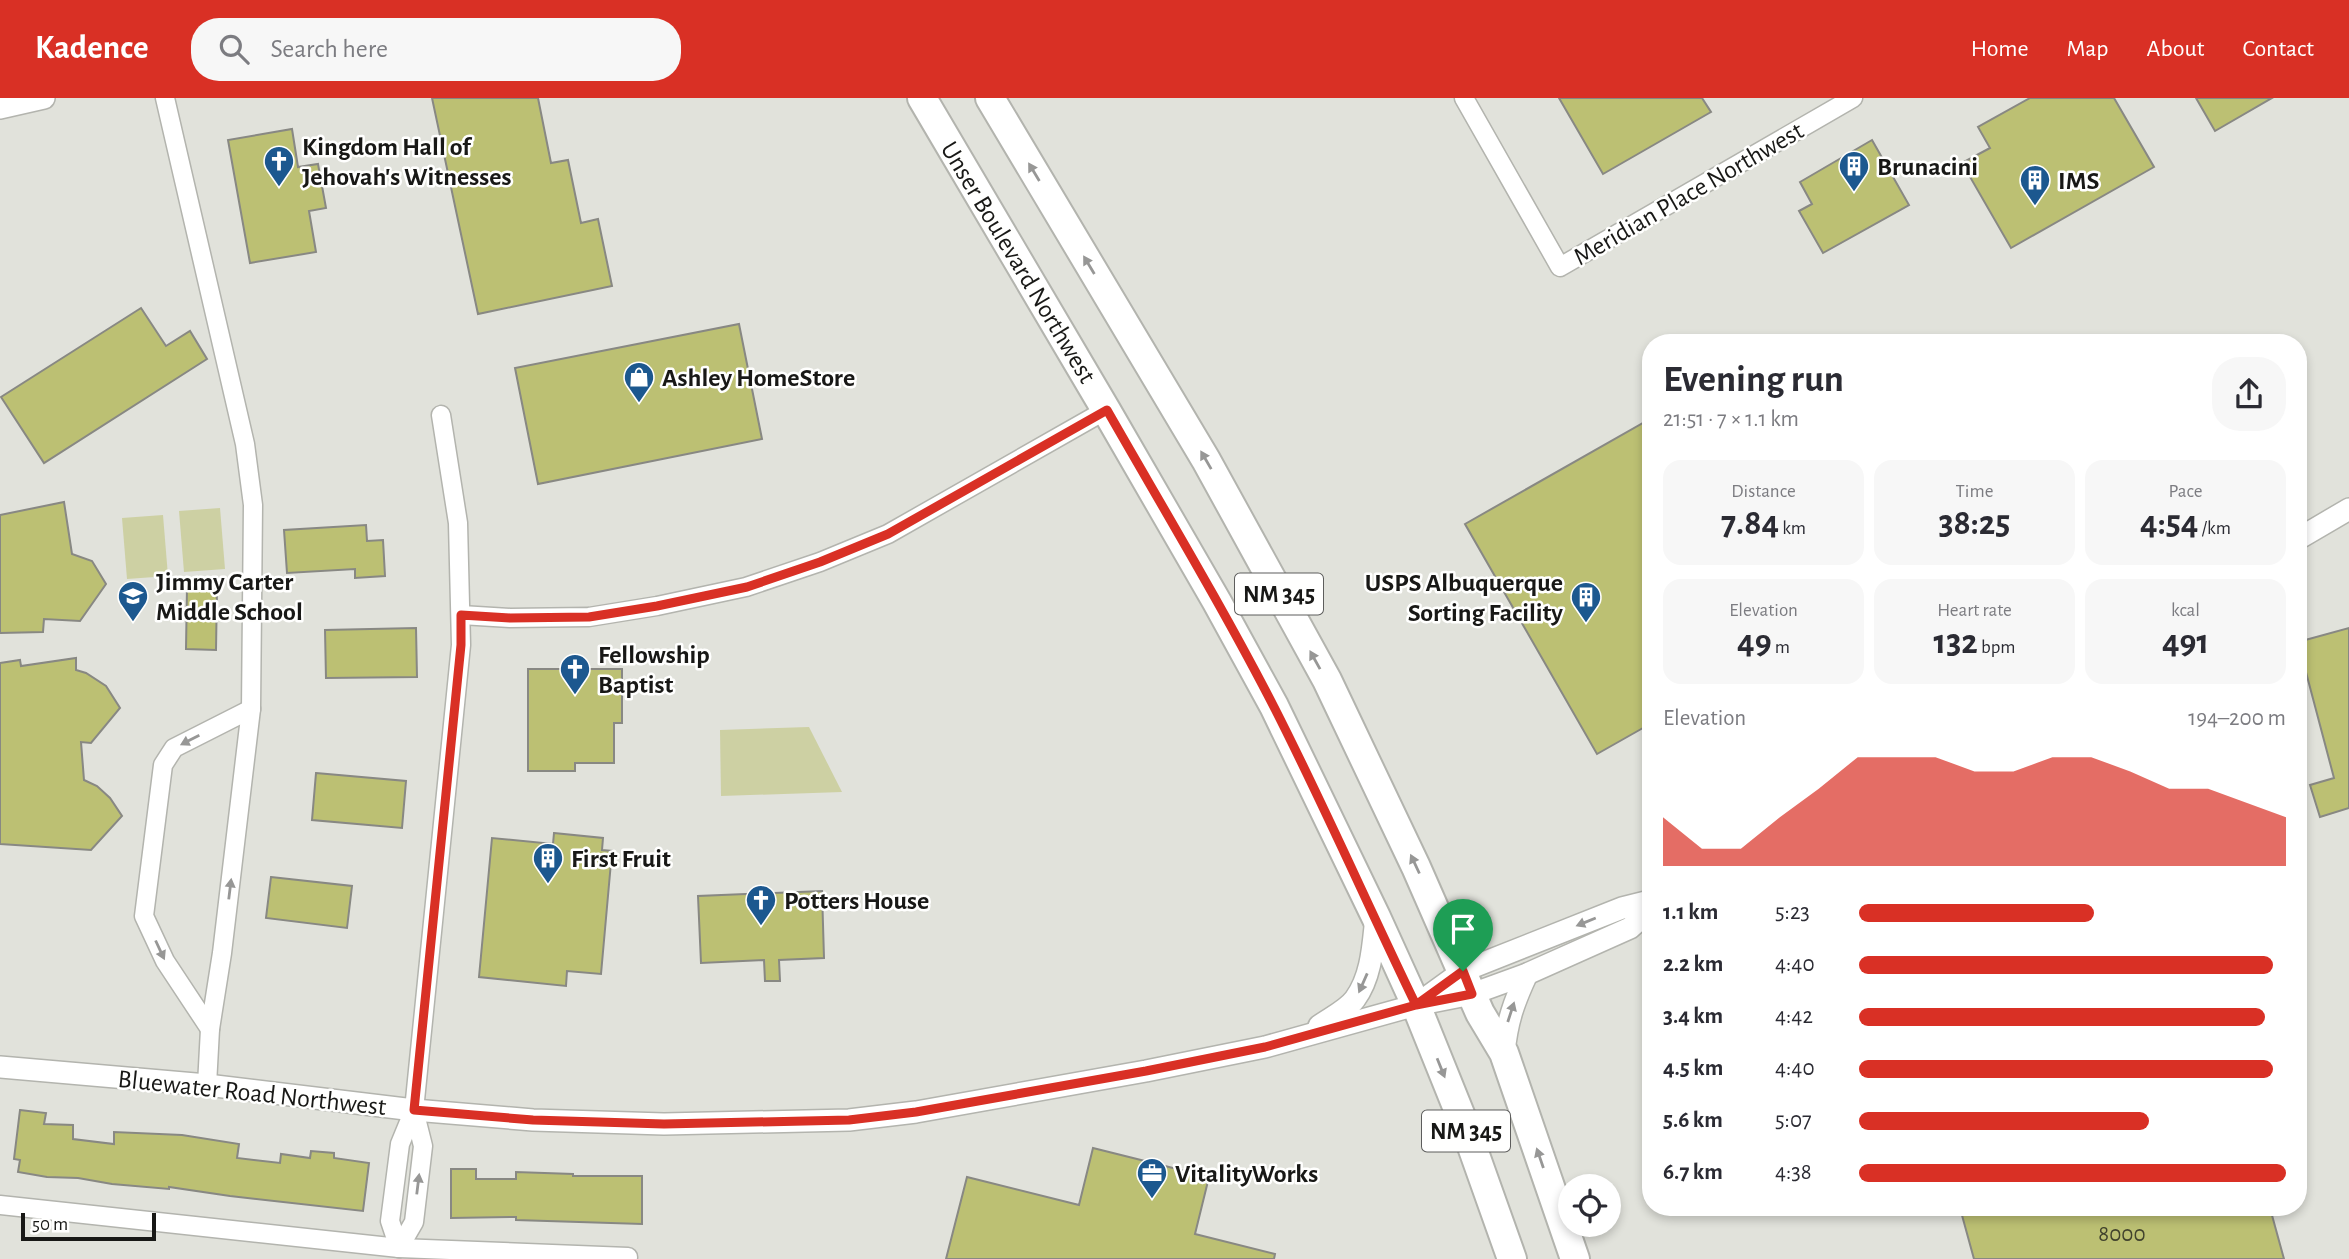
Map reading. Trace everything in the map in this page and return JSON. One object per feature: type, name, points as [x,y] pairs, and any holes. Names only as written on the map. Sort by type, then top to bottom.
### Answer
[{"type":"main road","name":"Unser Boulevard Northwest","points":[[922,98],[1107,410],[1274,706],[1416,1005],[1464,1124],[1512,1259]]},
{"type":"main road","name":"NM 345","points":[[990,98],[1206,460],[1327,680],[1416,867],[1480,1013],[1504,1053],[1575,1259]]},
{"type":"street","points":[[0,108],[44,98]]},
{"type":"street","points":[[165,98],[245,444],[253,505],[251,709],[222,953],[210,1029],[207,1085]]},
{"type":"street","name":"Meridian Place Northwest","points":[[1464,98],[1560,267],[1853,98]]},
{"type":"street","points":[[461,615],[510,618],[589,617],[747,587],[820,562],[888,534],[1107,410]]},
{"type":"street","points":[[399,1248],[390,1221],[400,1144],[414,1110],[460,658],[458,523],[441,415]]},
{"type":"street","points":[[2307,534],[2349,509]]},
{"type":"street","points":[[210,1029],[165,961],[144,916],[163,765],[174,748],[251,709]]},
{"type":"street","name":"Bluewater Road Northwest","points":[[1,1071],[207,1085],[414,1110],[533,1120],[664,1124],[849,1120],[916,1112],[1265,1047],[1416,1005],[1622,908],[1642,903]]},
{"type":"street","points":[[1307,1035],[1355,1000],[1367,975],[1376,917]]},
{"type":"street","name":"Bluewater Road Northwest","points":[[1468,982],[1527,974],[1630,928],[1642,917]]},
{"type":"street","points":[[1504,1053],[1512,1005],[1527,974]]},
{"type":"street","points":[[0,1205],[399,1248],[549,1257],[628,1257]]},
{"type":"green space","points":[[220,508],[225,569],[184,572],[179,511]]},
{"type":"green space","points":[[163,515],[168,576],[127,579],[122,518]]},
{"type":"green space","points":[[809,727],[842,792],[721,796],[720,730]]},
{"type":"building","points":[[432,98],[538,98],[551,163],[568,160],[581,223],[598,219],[612,286],[478,314]]},
{"type":"building","points":[[1559,98],[1702,98],[1711,112],[1603,174]]},
{"type":"building","name":"IMS","points":[[2030,98],[2114,98],[2154,167],[2011,248],[1962,163],[1990,148],[1978,127]]},
{"type":"building","points":[[2196,98],[2272,98],[2215,131]]},
{"type":"building","name":"Kingdom Hall of Jehovah's Witnesses","points":[[292,129],[298,167],[318,164],[326,208],[309,211],[316,252],[250,263],[228,140]]},
{"type":"building","name":"Brunacini","points":[[1872,140],[1909,205],[1823,253],[1799,211],[1812,204],[1800,182]]},
{"type":"building","points":[[141,308],[166,346],[190,331],[207,359],[44,463],[1,397]]},
{"type":"building","name":"Ashley HomeStore","points":[[739,324],[762,439],[538,484],[515,368]]},
{"type":"building","name":"USPS Albuquerque Sorting Facility","points":[[1642,424],[1642,729],[1597,754],[1465,524]]},
{"type":"building","points":[[64,502],[72,554],[92,561],[106,584],[80,621],[44,619],[43,632],[0,633],[0,515]]},
{"type":"building","points":[[366,525],[367,541],[383,540],[385,576],[355,578],[355,569],[287,573],[284,530]]},
{"type":"building","points":[[187,587],[217,588],[216,650],[186,649]]},
{"type":"building","points":[[416,628],[417,677],[326,678],[325,630]]},
{"type":"building","points":[[2349,628],[2349,808],[2320,817],[2310,785],[2334,778],[2307,676],[2307,640]]},
{"type":"building","points":[[76,658],[76,670],[106,686],[120,708],[91,743],[81,742],[84,780],[97,786],[110,798],[122,816],[91,850],[0,844],[0,663],[20,660],[21,666]]},
{"type":"building","name":"Fellowship Baptist","points":[[528,669],[622,669],[622,723],[614,723],[614,763],[575,763],[575,771],[528,771]]},
{"type":"building","points":[[316,773],[406,781],[402,828],[312,820]]},
{"type":"building","name":"First Fruit","points":[[554,833],[603,838],[602,850],[612,851],[601,974],[567,971],[566,986],[479,977],[492,838],[553,844]]},
{"type":"building","points":[[271,877],[352,886],[347,928],[266,918]]},
{"type":"building","name":"Potters House","points":[[822,891],[824,958],[779,960],[780,981],[765,981],[764,960],[701,963],[698,896]]},
{"type":"building","points":[[20,1110],[46,1113],[44,1124],[73,1125],[73,1139],[114,1144],[114,1132],[182,1135],[239,1144],[237,1158],[280,1163],[281,1154],[310,1158],[311,1151],[334,1153],[334,1158],[369,1163],[363,1211],[18,1172],[20,1160],[14,1159]]},
{"type":"building","name":"VitalityWorks","points":[[1093,1148],[1209,1177],[1195,1234],[1275,1254],[1274,1259],[946,1259],[967,1177],[1079,1205]]},
{"type":"building","points":[[451,1169],[476,1169],[476,1179],[516,1179],[516,1172],[573,1176],[642,1176],[642,1224],[516,1220],[516,1217],[451,1218]]},
{"type":"building","points":[[1962,1216],[2272,1216],[2284,1259],[1974,1259]]},
{"type":"place","name":"Kingdom Hall of Jehovah's Witnesses","points":[[279,188]]},
{"type":"place","name":"Brunacini","points":[[1854,193]]},
{"type":"place","name":"IMS","points":[[2035,207]]},
{"type":"place","name":"Ashley HomeStore","points":[[639,404]]},
{"type":"place","name":"Jimmy Carter Middle School","points":[[133,623]]},
{"type":"place","name":"USPS Albuquerque Sorting Facility","points":[[1586,624]]},
{"type":"place","name":"Fellowship Baptist","points":[[575,696]]},
{"type":"place","name":"First Fruit","points":[[548,885]]},
{"type":"place","name":"Potters House","points":[[761,927]]},
{"type":"place","name":"VitalityWorks","points":[[1152,1200]]},
{"type":"route","points":[[1463,971],[1416,1005],[1265,1047],[916,1112],[849,1120],[664,1124],[533,1120],[414,1110],[461,645],[461,615],[510,618],[589,617],[747,587],[820,562],[888,534],[1107,410],[1274,706],[1416,1005],[1472,994],[1463,971]]}]
